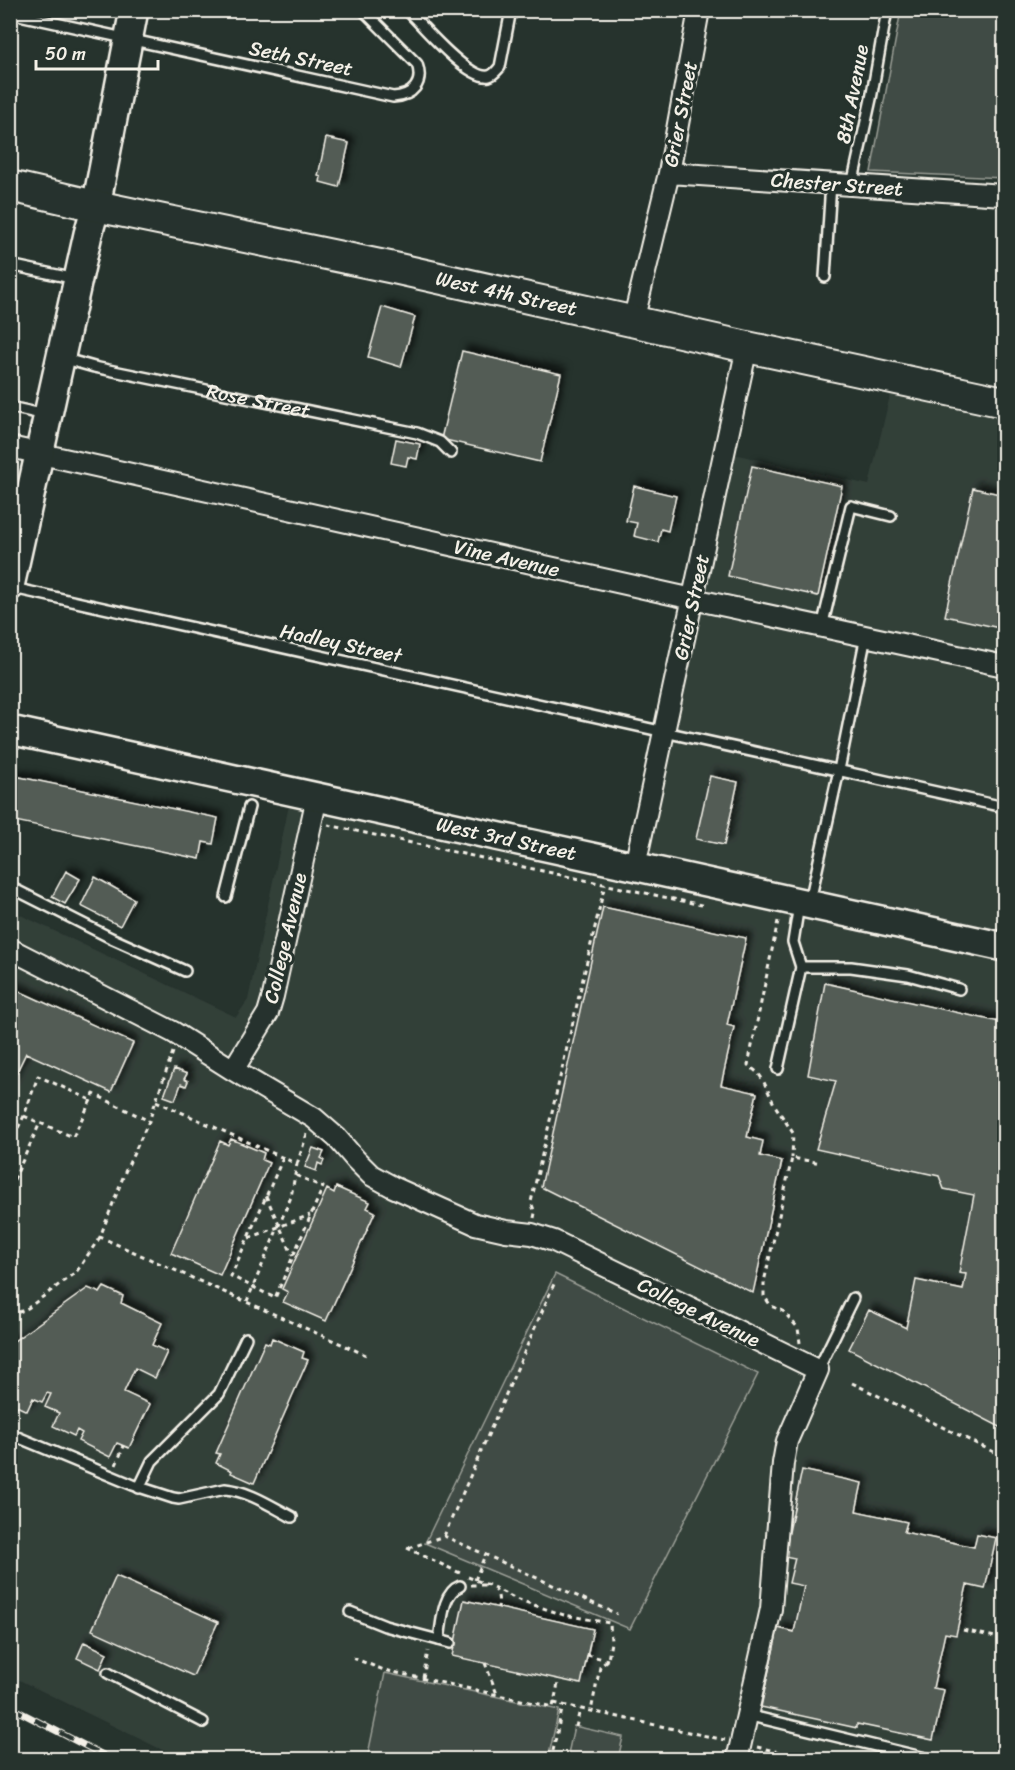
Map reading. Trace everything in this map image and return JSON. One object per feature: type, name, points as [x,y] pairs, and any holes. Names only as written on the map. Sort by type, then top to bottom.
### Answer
[{"type":"main road","points":[[11,580],[96,206],[134,10]]},
{"type":"main road","name":"West 4th Street","points":[[10,186],[1005,402]]},
{"type":"main road","name":"West 3rd Street","points":[[10,730],[314,809],[635,866],[801,911],[1005,947]]},
{"type":"street","name":"Grier Street","points":[[633,322],[669,173],[699,10]]},
{"type":"street","name":"Chester Street","points":[[669,173],[1005,195]]},
{"type":"street","name":"Grier Street","points":[[635,866],[747,347]]},
{"type":"street","name":"Vine Avenue","points":[[10,447],[1005,666]]},
{"type":"street","name":"College Avenue","points":[[232,1070],[268,1013],[314,809]]},
{"type":"street","name":"College Avenue","points":[[10,949],[173,1032],[314,1118],[337,1138],[371,1175],[393,1187],[475,1224],[532,1234],[554,1241],[818,1370]]},
{"type":"street","points":[[737,1760],[771,1609],[783,1463],[787,1441],[818,1370]]},
{"type":"lane","name":"Seth Street","points":[[10,13],[393,97],[407,95],[418,82],[420,72],[417,64],[363,10]]},
{"type":"lane","points":[[406,10],[463,65],[481,75],[489,76],[500,67],[511,10]]},
{"type":"lane","name":"8th Avenue","points":[[852,185],[887,10]]},
{"type":"lane","points":[[825,277],[831,183]]},
{"type":"lane","points":[[10,265],[78,280]]},
{"type":"lane","name":"Rose Street","points":[[61,358],[94,367],[417,433],[440,442],[451,453]]},
{"type":"lane","points":[[10,407],[48,416]]},
{"type":"lane","points":[[822,627],[851,506],[891,516]]},
{"type":"lane","name":"Hadley Street","points":[[11,580],[664,732],[1005,807]]},
{"type":"lane","points":[[778,1069],[801,967],[793,942],[839,770],[866,636]]},
{"type":"lane","points":[[226,897],[249,807]]},
{"type":"lane","points":[[10,887],[185,971]]},
{"type":"lane","points":[[801,967],[851,967],[908,975],[959,989]]},
{"type":"lane","points":[[818,1370],[853,1298]]},
{"type":"lane","points":[[140,1488],[152,1461],[219,1394],[246,1338]]},
{"type":"lane","points":[[10,1434],[140,1488],[173,1498],[179,1499],[225,1489],[249,1495],[292,1517]]},
{"type":"lane","points":[[435,1639],[448,1598],[453,1588],[460,1586]]},
{"type":"lane","points":[[350,1612],[386,1626],[450,1643]]},
{"type":"lane","points":[[108,1673],[203,1722]]},
{"type":"lane","points":[[747,1715],[934,1760]]},
{"type":"path","points":[[314,809],[605,884],[709,906]]},
{"type":"path","points":[[534,1220],[535,1213],[531,1202],[605,884]]},
{"type":"path","points":[[801,911],[778,921],[748,1065],[763,1080],[774,1104],[793,1133],[792,1158],[764,1282],[764,1296],[771,1306],[783,1311],[798,1328],[801,1348]]},
{"type":"path","points":[[10,1316],[28,1308],[77,1271],[100,1237],[125,1172],[149,1121],[173,1052]]},
{"type":"path","points":[[10,1144],[24,1116],[38,1076],[91,1100]]},
{"type":"path","points":[[24,1116],[73,1137],[94,1094],[149,1121]]},
{"type":"path","points":[[156,1101],[297,1164]]},
{"type":"path","points":[[10,1188],[40,1123]]},
{"type":"path","points":[[247,1302],[291,1197],[297,1164],[308,1129]]},
{"type":"path","points":[[283,1158],[231,1276],[275,1298],[323,1187],[295,1175]]},
{"type":"path","points":[[792,1158],[821,1163]]},
{"type":"path","points":[[266,1196],[293,1256]]},
{"type":"path","points":[[247,1239],[311,1215]]},
{"type":"path","points":[[100,1237],[366,1354]]},
{"type":"path","points":[[444,1536],[554,1284]]},
{"type":"path","points":[[852,1383],[1005,1457]]},
{"type":"path","points":[[116,1465],[124,1446]]},
{"type":"path","points":[[591,1711],[600,1667],[608,1660],[611,1642],[610,1623],[564,1615],[516,1599],[407,1548],[444,1536],[617,1614]]},
{"type":"path","points":[[475,1580],[485,1555]]},
{"type":"path","points":[[460,1586],[473,1584],[491,1586],[497,1592],[500,1600],[498,1608]]},
{"type":"path","points":[[963,1630],[1005,1639]]},
{"type":"path","points":[[423,1678],[435,1639]]},
{"type":"path","points":[[587,1655],[608,1660]]},
{"type":"path","points":[[353,1658],[384,1670],[553,1707],[559,1679]]},
{"type":"path","points":[[485,1663],[497,1695]]},
{"type":"path","points":[[554,1703],[728,1740]]},
{"type":"path","points":[[551,1760],[562,1705]]},
{"type":"path","points":[[576,1727],[580,1709]]},
{"type":"path","points":[[996,1760],[1005,1720]]},
{"type":"path","points":[[752,1746],[814,1760]]},
{"type":"shaded area","points":[[901,10],[1004,11],[1004,178],[871,172]]},
{"type":"shaded area","points":[[894,378],[1004,402],[1004,1759],[181,1759],[11,1676],[10,910],[236,1017],[248,1000],[292,791],[635,866],[725,452],[869,485]]},
{"type":"shaded area","points":[[555,1274],[758,1374],[630,1629],[425,1543]]},
{"type":"shaded area","points":[[385,1673],[559,1710],[548,1759],[367,1759]]},
{"type":"shaded area","points":[[574,1726],[623,1737],[618,1759],[567,1759]]},
{"type":"building","points":[[326,138],[349,143],[339,187],[320,182],[321,177],[318,176]]},
{"type":"building","points":[[382,307],[415,317],[401,367],[368,357]]},
{"type":"building","points":[[462,351],[561,374],[540,462],[441,439]]},
{"type":"building","points":[[396,439],[420,444],[417,459],[408,457],[406,466],[391,463]]},
{"type":"building","points":[[752,466],[842,486],[818,596],[728,576]]},
{"type":"building","points":[[634,486],[676,496],[668,531],[661,529],[658,542],[634,536],[637,523],[626,521]]},
{"type":"building","points":[[973,488],[1004,495],[1004,629],[945,616]]},
{"type":"building","points":[[10,775],[218,818],[213,844],[203,842],[200,859],[10,820]]},
{"type":"building","points":[[710,776],[738,782],[724,845],[696,839]]},
{"type":"building","points":[[66,871],[80,879],[65,904],[52,897]]},
{"type":"building","points":[[95,877],[134,899],[120,926],[81,906]]},
{"type":"building","points":[[603,907],[746,938],[727,1025],[734,1027],[721,1085],[757,1093],[747,1137],[763,1141],[760,1156],[782,1161],[753,1293],[541,1187]]},
{"type":"building","points":[[825,983],[1004,1023],[1004,1429],[849,1349],[869,1310],[906,1328],[916,1280],[963,1290],[966,1274],[959,1273],[974,1195],[944,1189],[939,1176],[816,1149],[836,1081],[808,1075]]},
{"type":"building","points":[[10,987],[133,1043],[111,1092],[26,1053],[10,1086]]},
{"type":"building","points":[[174,1069],[187,1074],[184,1079],[188,1081],[186,1086],[181,1084],[175,1100],[164,1096]]},
{"type":"building","points":[[231,1139],[264,1153],[262,1160],[269,1163],[220,1275],[171,1253],[220,1141],[228,1145]]},
{"type":"building","points":[[313,1148],[324,1152],[321,1158],[324,1160],[322,1165],[318,1163],[316,1171],[305,1167]]},
{"type":"building","points":[[336,1187],[370,1202],[367,1208],[375,1212],[326,1321],[283,1302],[288,1292],[282,1289],[327,1189],[334,1193]]},
{"type":"building","points":[[104,1287],[123,1296],[121,1303],[162,1323],[152,1345],[167,1352],[155,1378],[135,1368],[124,1392],[150,1404],[129,1448],[117,1443],[110,1457],[78,1441],[82,1433],[77,1430],[74,1436],[53,1426],[59,1413],[45,1407],[51,1394],[47,1393],[42,1402],[33,1398],[27,1411],[10,1403],[10,1340],[14,1341],[88,1288],[100,1293]]},
{"type":"building","points":[[272,1338],[304,1352],[302,1358],[308,1360],[254,1483],[231,1473],[232,1471],[216,1463],[220,1454],[216,1453],[265,1342],[270,1344]]},
{"type":"building","points":[[802,1470],[862,1483],[856,1511],[907,1522],[904,1532],[974,1547],[977,1534],[996,1538],[985,1589],[967,1585],[956,1635],[945,1633],[933,1688],[944,1690],[933,1740],[857,1724],[857,1728],[761,1707],[778,1628],[794,1632],[804,1586],[789,1583],[795,1558],[784,1556]]},
{"type":"building","points":[[116,1576],[218,1622],[193,1676],[92,1630]]},
{"type":"building","points":[[464,1600],[593,1629],[581,1684],[452,1656]]},
{"type":"building","points":[[84,1642],[107,1653],[100,1669],[77,1658]]},
{"type":"railway","points":[[10,1707],[113,1760]]}]
